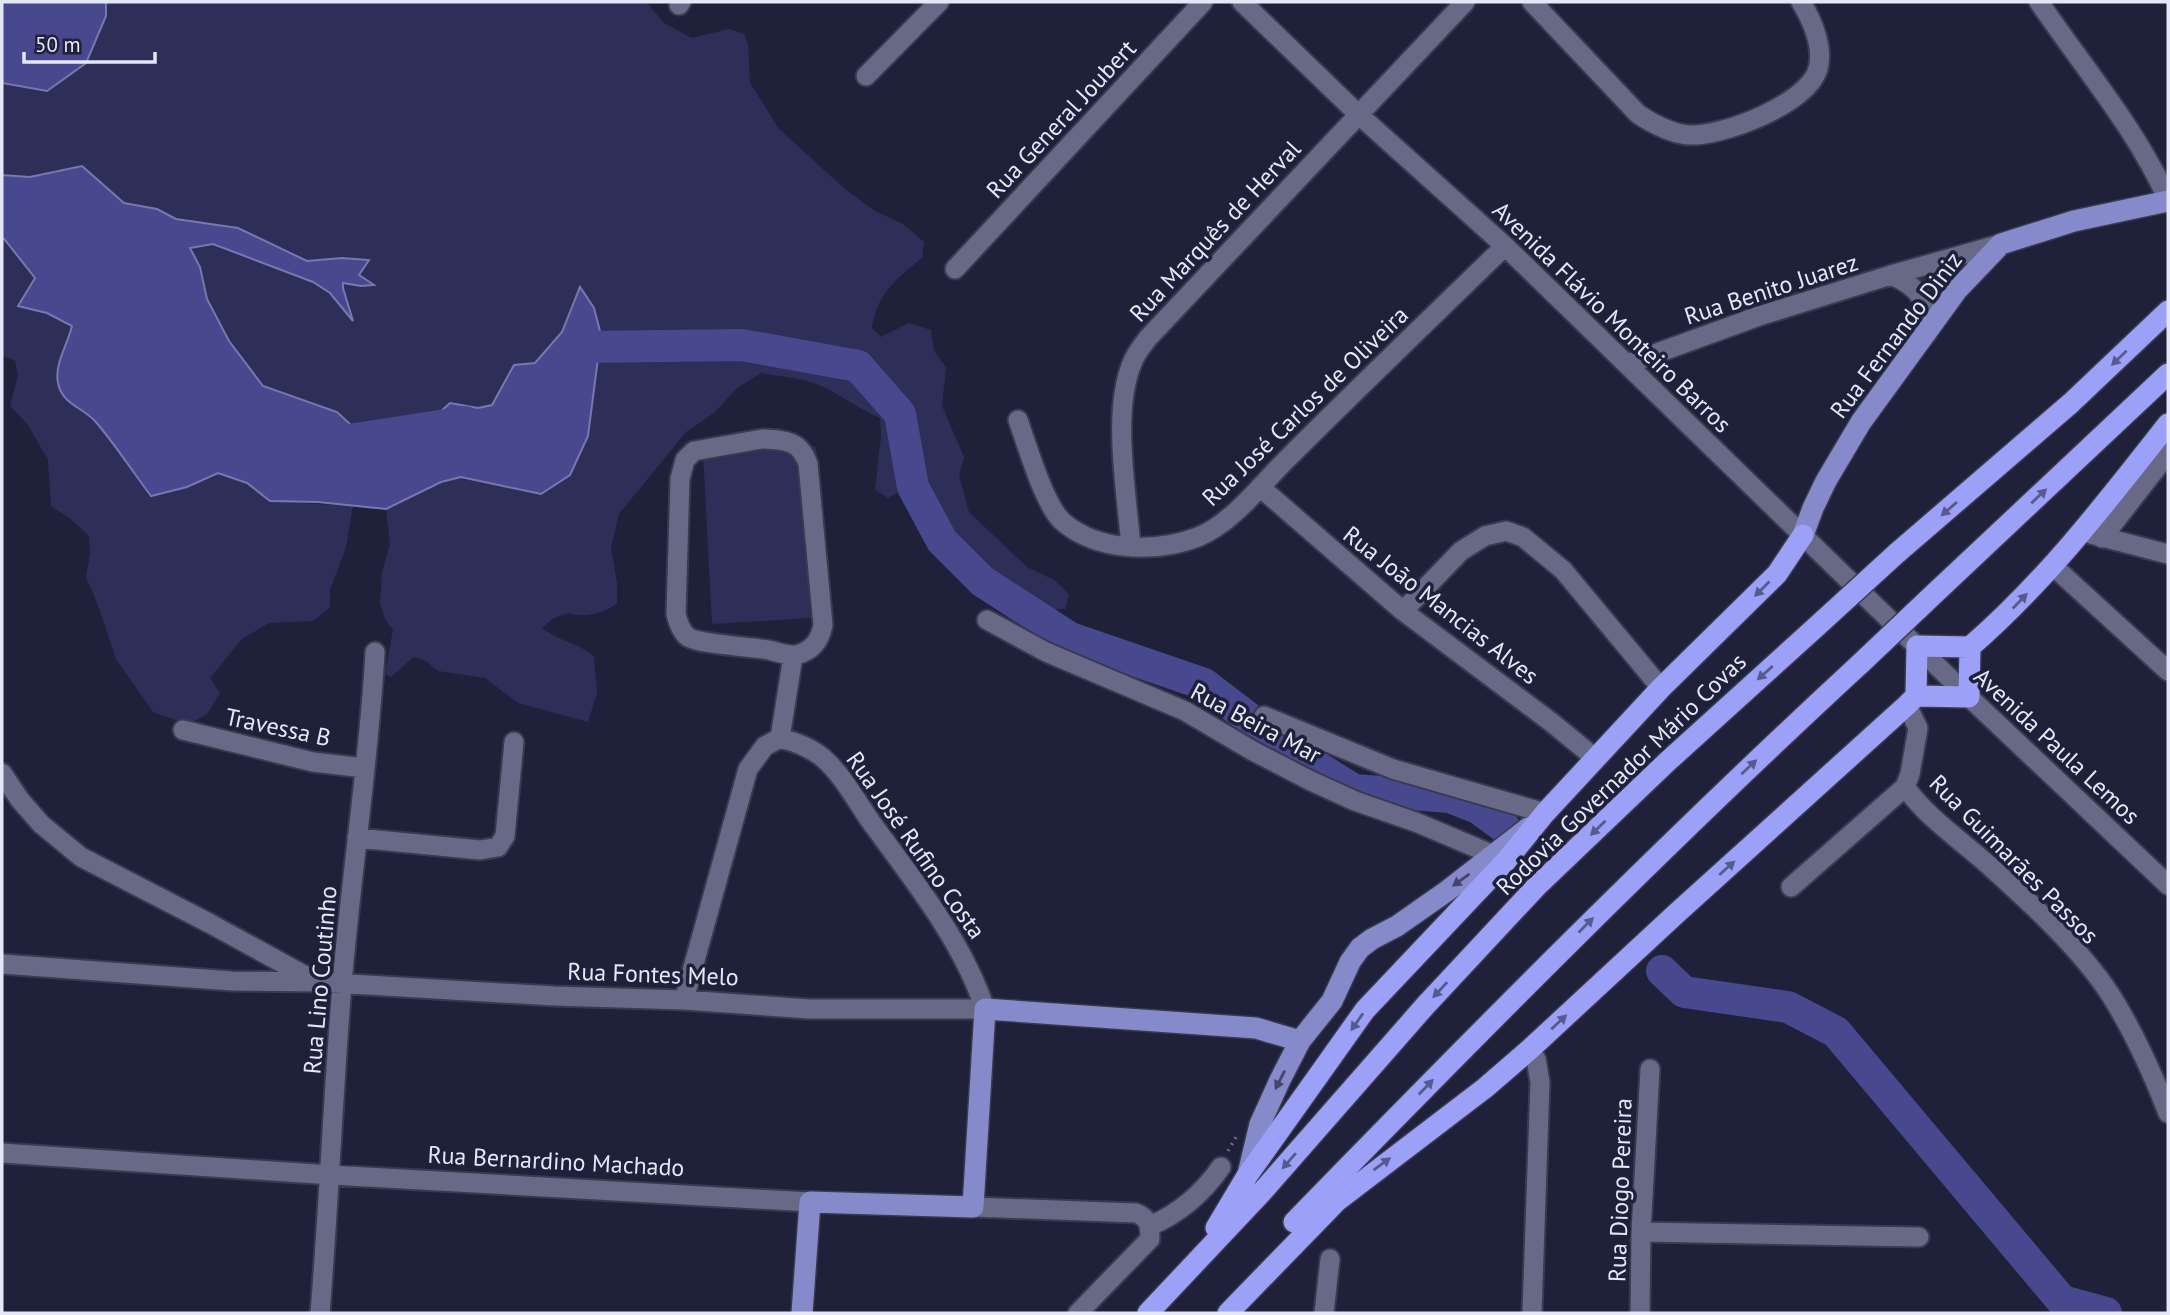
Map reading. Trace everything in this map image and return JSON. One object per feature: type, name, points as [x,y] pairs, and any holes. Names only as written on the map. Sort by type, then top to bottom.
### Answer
[{"type":"highway","name":"Rodovia Governador Mário Covas","points":[[1148,1313],[1261,1193],[1416,1016],[1536,887],[1668,761],[1897,553],[2071,403],[2168,311]]},
{"type":"highway","points":[[1209,1313],[1464,1047],[1625,886],[2168,374]]},
{"type":"highway","points":[[1912,701],[1917,646],[1970,647],[2004,617],[2053,566],[2093,535],[2168,424]]},
{"type":"highway","points":[[1195,1263],[1247,1177],[1365,1010],[1520,838],[1661,688],[1777,574],[1803,535]]},
{"type":"highway","points":[[1228,1313],[1337,1201],[1370,1173],[1485,1088],[1529,1050],[1912,701],[1969,697],[1970,647]]},
{"type":"main road","name":"Rua Fernando Diniz","points":[[1803,535],[1825,481],[1861,422],[1957,290],[2001,244],[2074,221],[2168,201]]},
{"type":"main road","points":[[1247,1177],[1260,1124],[1300,1041],[1332,1000],[1350,962],[1360,948],[1398,926],[1520,838]]},
{"type":"main road","name":"Rua Fontes Melo","points":[[985,1009],[1256,1028],[1300,1041]]},
{"type":"main road","name":"Rua José Rufino Costa","points":[[973,1207],[985,1009]]},
{"type":"main road","points":[[802,1313],[810,1202]]},
{"type":"main road","name":"Rua Bernardino Machado","points":[[810,1202],[973,1207]]},
{"type":"street","points":[[866,76],[939,2]]},
{"type":"street","name":"Rua General Joubert","points":[[954,269],[1203,2]]},
{"type":"street","name":"Avenida Flávio Monteiro Barros","points":[[1242,2],[1358,114],[1505,246],[1943,672]]},
{"type":"street","name":"Rua Marquês de Herval","points":[[1131,547],[1122,422],[1124,393],[1133,361],[1148,338],[1465,2]]},
{"type":"street","points":[[1532,2],[1638,114],[1655,126],[1688,135],[1727,129],[1763,116],[1793,100],[1812,83],[1819,66],[1817,40],[1809,15],[1801,2]]},
{"type":"street","points":[[2039,2],[2140,146],[2168,201]]},
{"type":"street","name":"Rua Benito Juarez","points":[[1627,364],[1759,316],[2001,244]]},
{"type":"street","name":"Rua José Carlos de Oliveira","points":[[1018,419],[1050,504],[1061,520],[1078,532],[1105,543],[1131,547],[1168,545],[1199,536],[1217,526],[1260,487],[1505,246]]},
{"type":"street","name":"Rua Benito Juarez","points":[[1891,275],[1911,284],[1919,293],[1927,318],[1927,333]]},
{"type":"street","points":[[762,439],[792,443],[804,452],[808,464],[823,625],[816,644],[793,656],[747,646],[705,643],[691,639],[678,623],[676,614],[680,479],[685,460],[694,451],[762,439]]},
{"type":"street","points":[[2168,453],[2093,535],[2168,554]]},
{"type":"street","name":"Rua João Mancias Alves","points":[[1260,487],[1403,611],[1595,758]]},
{"type":"street","points":[[1403,611],[1461,551],[1485,536],[1506,531],[1523,537],[1563,570],[1661,688]]},
{"type":"street","points":[[2053,566],[2168,671]]},
{"type":"street","name":"Rua Beira Mar","points":[[987,620],[1046,652],[1185,711],[1253,751],[1344,796],[1520,838]]},
{"type":"street","name":"Rua Lino Coutinho","points":[[320,1313],[342,985],[372,710],[375,652]]},
{"type":"street","points":[[684,1000],[748,769],[765,746],[780,738],[793,656]]},
{"type":"street","name":"Avenida Paula Lemos","points":[[1943,672],[2168,885]]},
{"type":"street","name":"Rua Guimarães Passos","points":[[1791,887],[1905,787],[1918,728],[1912,701]]},
{"type":"street","points":[[1264,716],[1393,769],[1520,838]]},
{"type":"street","name":"Travessa B","points":[[183,730],[313,762],[364,768]]},
{"type":"street","name":"Rua José Rufino Costa","points":[[780,738],[802,744],[824,759],[841,780],[929,902],[974,976],[985,1009]]},
{"type":"street","points":[[357,838],[480,850],[498,846],[505,836],[514,742]]},
{"type":"street","points":[[2,773],[20,800],[41,824],[80,857],[317,982]]},
{"type":"street","name":"Rua Guimarães Passos","points":[[1905,787],[1925,812],[1994,869],[2068,943],[2108,992],[2141,1048],[2168,1113]]},
{"type":"street","name":"Rua Fontes Melo","points":[[2,964],[232,981],[317,982],[810,1009],[985,1009]]},
{"type":"street","points":[[1529,1050],[1536,1059],[1540,1082],[1532,1313]]},
{"type":"street","name":"Rua Diogo Pereira","points":[[1640,1313],[1641,1232],[1650,1069]]},
{"type":"street","name":"Rua Bernardino Machado","points":[[2,1153],[810,1202]]},
{"type":"street","points":[[1078,1313],[1150,1239],[1150,1226],[1171,1217],[1207,1187],[1221,1167]]},
{"type":"street","name":"Rua Bernardino Machado","points":[[973,1207],[1136,1213],[1143,1215],[1150,1226]]},
{"type":"street","points":[[1641,1232],[1919,1237]]},
{"type":"street","points":[[1324,1313],[1330,1259]]},
{"type":"shaded area","points":[[2,2],[106,2],[106,16],[86,63],[47,91],[2,83]]},
{"type":"shaded area","points":[[106,2],[646,2],[664,23],[692,38],[729,29],[744,34],[748,45],[750,83],[779,129],[845,189],[875,211],[903,224],[924,242],[922,258],[896,280],[883,297],[874,316],[872,328],[881,337],[909,323],[931,330],[934,351],[946,367],[942,406],[964,457],[959,475],[969,512],[1027,567],[1054,580],[1069,594],[1065,609],[1043,610],[987,568],[952,536],[926,498],[915,470],[908,428],[901,452],[904,489],[888,498],[875,490],[881,437],[880,418],[811,382],[761,373],[737,388],[714,413],[686,432],[619,514],[611,548],[617,583],[617,603],[594,614],[568,613],[554,618],[542,628],[594,656],[597,693],[588,722],[518,703],[485,678],[438,671],[426,661],[414,657],[391,677],[385,674],[393,630],[385,619],[380,604],[382,573],[390,544],[386,509],[435,484],[456,478],[478,479],[514,489],[595,370],[601,335],[594,308],[580,288],[562,332],[492,405],[478,408],[450,403],[407,442],[377,449],[337,412],[263,386],[229,341],[207,299],[200,267],[190,248],[213,244],[313,282],[330,293],[352,319],[343,282],[361,286],[372,284],[359,275],[368,260],[342,258],[308,261],[238,228],[176,219],[157,209],[124,203],[82,166],[30,177],[2,175],[2,83],[47,91],[86,63],[106,16]]},
{"type":"shaded area","points":[[82,166],[124,203],[157,209],[176,219],[238,228],[307,261],[342,258],[369,260],[359,275],[374,285],[343,283],[353,321],[330,293],[313,282],[213,244],[190,248],[200,267],[207,299],[229,341],[263,386],[337,412],[377,449],[407,442],[450,403],[478,408],[492,405],[514,365],[535,363],[562,332],[580,287],[594,308],[601,335],[588,436],[570,475],[541,494],[461,477],[441,482],[386,509],[318,502],[270,501],[247,483],[218,473],[187,487],[151,496],[95,421],[68,401],[60,390],[58,369],[72,326],[47,313],[18,306],[35,278],[2,238],[2,175],[30,177]]},
{"type":"shaded area","points":[[2,238],[35,278],[19,306],[47,313],[72,326],[58,369],[60,390],[68,401],[95,421],[151,496],[187,487],[218,473],[247,483],[270,501],[353,506],[346,547],[330,590],[330,607],[313,621],[269,623],[242,639],[210,678],[220,693],[207,714],[192,722],[181,722],[153,712],[116,659],[86,577],[90,554],[89,536],[51,506],[48,460],[28,425],[10,406],[18,375],[15,361],[2,355]]},
{"type":"shaded area","points":[[1951,276],[1935,302],[1920,278]]},
{"type":"shaded area","points":[[816,447],[825,617],[712,624],[703,453]]},
{"type":"waterway","points":[[563,364],[583,347],[742,345],[858,366],[900,414],[913,487],[942,541],[982,581],[1070,638],[1204,684],[1293,752],[1354,790],[1450,797],[1478,808],[1504,827]]},
{"type":"waterway","points":[[322,441],[330,443],[465,422]]},
{"type":"waterway","points":[[1662,971],[1684,992],[1788,1007],[1836,1032],[2062,1301],[2106,1313]]}]
